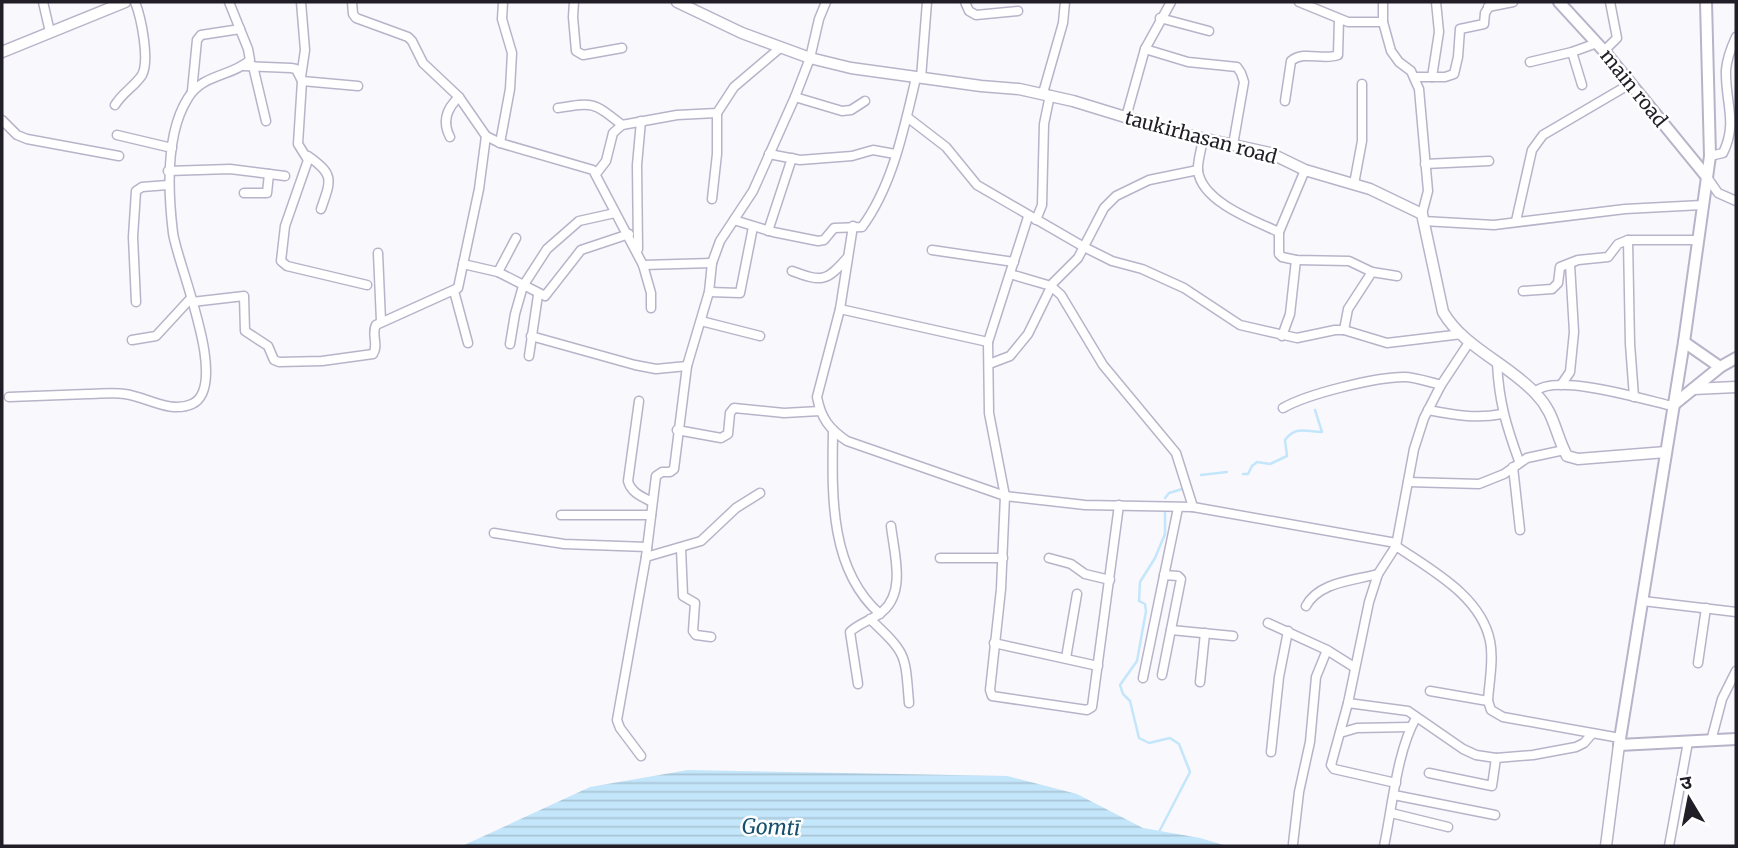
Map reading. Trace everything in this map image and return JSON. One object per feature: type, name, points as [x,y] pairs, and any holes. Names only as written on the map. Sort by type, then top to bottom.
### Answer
[{"type":"main road","name":"main road","points":[[1559,2],[1600,47],[1707,177]]},
{"type":"main road","points":[[1706,2],[1710,156],[1684,342],[1620,741],[1688,743],[1736,739]]},
{"type":"main road","points":[[1684,342],[1720,367]]},
{"type":"main road","points":[[1672,406],[1720,367],[1736,358]]},
{"type":"street","points":[[43,2],[50,32]]},
{"type":"street","points":[[2,52],[125,2]]},
{"type":"street","points":[[115,105],[144,69],[143,29],[135,2]]},
{"type":"street","points":[[229,2],[250,56],[248,66],[266,121]]},
{"type":"street","points":[[301,2],[305,50],[298,144],[329,175],[329,186],[320,209]]},
{"type":"street","points":[[352,2],[356,18],[408,37],[423,64],[458,97],[486,136],[500,143],[587,167],[596,174],[638,252],[651,293],[651,308]]},
{"type":"street","points":[[500,143],[510,89],[512,52],[502,19],[503,2]]},
{"type":"street","points":[[574,2],[576,51],[583,55],[622,48]]},
{"type":"street","name":"taukirhasan road","points":[[677,2],[780,48],[810,58],[851,68],[1047,94],[1203,138],[1270,153],[1305,170],[1370,189],[1423,218]]},
{"type":"street","points":[[641,756],[617,720],[658,474],[674,469],[687,366],[709,292],[712,263],[720,242],[753,191],[810,58],[826,2]]},
{"type":"street","points":[[734,220],[768,231],[818,241],[824,240],[834,228],[862,227],[882,193],[907,117],[918,78],[927,2]]},
{"type":"street","points":[[965,2],[969,11],[976,15],[1018,10]]},
{"type":"street","points":[[1065,2],[1047,94],[1042,205],[1032,219],[1014,262],[988,342],[989,413],[1005,496],[1003,558],[993,643],[990,690],[992,696],[1090,709],[1093,705],[1118,505]]},
{"type":"street","points":[[1126,117],[1145,49],[1171,2]]},
{"type":"street","points":[[1299,2],[1339,19],[1358,23],[1383,22]]},
{"type":"street","points":[[1383,2],[1383,22],[1394,57],[1416,77],[1419,89],[1428,191],[1423,218],[1443,312],[1466,338],[1535,392],[1551,411],[1567,456],[1578,459],[1666,452]]},
{"type":"street","points":[[1432,78],[1438,32],[1436,2]]},
{"type":"street","points":[[1416,77],[1445,78],[1454,74],[1460,29],[1484,24],[1490,5],[1513,2]]},
{"type":"street","points":[[1530,62],[1600,47],[1617,38],[1610,2]]},
{"type":"street","points":[[1160,18],[1209,31]]},
{"type":"street","points":[[1285,101],[1291,61],[1294,58],[1303,55],[1338,55],[1339,19]]},
{"type":"street","points":[[9,397],[121,393],[164,405],[182,406],[193,403],[203,391],[206,365],[203,343],[176,251],[168,172],[181,112],[192,91],[197,40],[201,35],[240,29]]},
{"type":"street","points":[[1710,156],[1723,153],[1732,134],[1733,115],[1726,68],[1736,37]]},
{"type":"street","points":[[712,199],[717,154],[717,113],[734,87],[780,48]]},
{"type":"street","points":[[1145,49],[1188,62],[1237,67],[1244,82],[1233,145]]},
{"type":"street","points":[[1573,52],[1582,85]]},
{"type":"street","points":[[192,91],[204,81],[248,66],[296,69],[301,79]]},
{"type":"street","points":[[301,79],[358,86]]},
{"type":"street","points":[[1516,221],[1532,150],[1536,143],[1543,135],[1630,84]]},
{"type":"street","points":[[1354,184],[1362,141],[1362,85]]},
{"type":"street","points":[[450,138],[445,123],[450,106],[458,97]]},
{"type":"street","points":[[794,97],[842,111],[851,110],[865,101]]},
{"type":"street","points":[[558,108],[589,103],[598,106],[622,125]]},
{"type":"street","points":[[596,174],[606,161],[613,133],[622,125],[677,115],[717,113]]},
{"type":"street","points":[[907,117],[946,147],[977,185],[1032,219],[1112,261],[1142,269],[1184,288],[1240,325],[1297,338],[1335,330],[1344,330],[1387,343],[1466,338]]},
{"type":"street","points":[[2,120],[17,135],[27,139],[119,156]]},
{"type":"street","points":[[638,252],[637,165],[641,121]]},
{"type":"street","points":[[117,135],[172,148]]},
{"type":"street","points":[[132,340],[156,335],[192,300],[244,296],[245,331],[268,346],[274,360],[322,361],[373,354],[376,350],[373,330],[381,321],[454,291],[460,283],[480,189],[486,136]]},
{"type":"street","points":[[1203,138],[1198,170],[1203,185],[1216,199],[1279,232]]},
{"type":"street","points":[[769,154],[824,159],[877,150],[895,154]]},
{"type":"street","points":[[308,156],[285,226],[281,261],[287,266],[366,285]]},
{"type":"street","points":[[768,231],[792,158]]},
{"type":"street","points":[[1425,164],[1489,162]]},
{"type":"street","points":[[168,172],[230,169],[285,176]]},
{"type":"street","points":[[989,364],[1010,356],[1028,334],[1054,283],[1078,258],[1104,208],[1116,196],[1149,180],[1198,170]]},
{"type":"street","points":[[1305,170],[1279,232],[1279,254],[1296,260],[1349,261],[1372,272],[1397,275]]},
{"type":"street","points":[[244,193],[267,193],[269,174]]},
{"type":"street","points":[[1707,177],[1718,193],[1736,201]]},
{"type":"street","points":[[136,302],[133,237],[136,191],[142,187],[168,185]]},
{"type":"street","points":[[1423,218],[1494,225],[1625,209],[1702,205]]},
{"type":"street","points":[[510,344],[523,286],[547,249],[579,221],[615,213]]},
{"type":"street","points":[[853,226],[840,309],[817,397],[820,411],[832,432],[847,441],[1005,496],[1059,503],[1193,507],[1396,545],[1456,590],[1474,607],[1485,626],[1490,643],[1488,701],[1491,710],[1503,717],[1620,741],[1606,846]]},
{"type":"street","points":[[709,292],[740,293],[753,227]]},
{"type":"street","points":[[463,264],[498,272],[538,295],[547,295],[569,262],[581,250],[629,234]]},
{"type":"street","points":[[498,272],[516,238]]},
{"type":"street","points":[[1628,240],[1634,397]]},
{"type":"street","points":[[1523,291],[1552,289],[1558,283],[1560,267],[1578,260],[1608,257],[1618,244],[1628,240],[1698,240]]},
{"type":"street","points":[[932,250],[1014,262]]},
{"type":"street","points":[[379,253],[381,321]]},
{"type":"street","points":[[792,271],[821,279],[832,274],[847,258]]},
{"type":"street","points":[[1282,336],[1290,314],[1296,260]]},
{"type":"street","points":[[643,265],[712,263]]},
{"type":"street","points":[[1561,385],[1570,372],[1574,332],[1570,264]]},
{"type":"street","points":[[1344,330],[1348,310],[1372,272]]},
{"type":"street","points":[[1010,274],[1054,283],[1109,374],[1176,453],[1193,507]]},
{"type":"street","points":[[454,291],[468,343]]},
{"type":"street","points":[[529,356],[538,295]]},
{"type":"street","points":[[840,309],[988,342]]},
{"type":"street","points":[[701,321],[760,335]]},
{"type":"street","points":[[531,336],[635,365],[656,369],[687,366]]},
{"type":"street","points":[[1396,783],[1331,767],[1378,574],[1396,545],[1414,449],[1428,410],[1466,338]]},
{"type":"street","points":[[1497,363],[1499,395],[1516,464],[1520,530]]},
{"type":"street","points":[[1283,408],[1308,397],[1382,379],[1406,377],[1441,385]]},
{"type":"street","points":[[1535,392],[1546,384],[1598,388],[1672,406]]},
{"type":"street","points":[[1693,389],[1736,387]]},
{"type":"street","points":[[639,401],[628,481],[635,492],[652,502]]},
{"type":"street","points":[[677,430],[721,439],[728,434],[730,413],[734,408],[784,413],[820,411]]},
{"type":"street","points":[[1428,410],[1481,418],[1503,414]]},
{"type":"street","points":[[832,432],[832,482],[837,530],[844,558],[862,596],[880,614]]},
{"type":"street","points":[[1408,482],[1479,484],[1497,477],[1516,464],[1564,450]]},
{"type":"street","points":[[494,533],[564,544],[647,552],[681,548],[701,541],[736,508],[760,493]]},
{"type":"street","points":[[1143,678],[1178,508]]},
{"type":"street","points":[[561,515],[651,515]]},
{"type":"street","points":[[858,684],[850,632],[880,614],[891,603],[897,579],[891,526]]},
{"type":"street","points":[[681,548],[683,596],[695,603],[693,631],[696,635],[711,637]]},
{"type":"street","points":[[940,558],[1003,558]]},
{"type":"street","points":[[1049,558],[1071,564],[1086,574],[1110,580]]},
{"type":"street","points":[[1306,607],[1312,594],[1323,588],[1378,574]]},
{"type":"street","points":[[1162,675],[1181,579],[1178,576],[1164,575]]},
{"type":"street","points":[[1066,659],[1077,594]]},
{"type":"street","points":[[1643,601],[1736,612]]},
{"type":"street","points":[[1698,663],[1706,608]]},
{"type":"street","points":[[870,619],[893,641],[905,658],[909,703]]},
{"type":"street","points":[[1268,623],[1327,650],[1354,667]]},
{"type":"street","points":[[1171,629],[1233,636]]},
{"type":"street","points":[[1270,752],[1279,677],[1288,631]]},
{"type":"street","points":[[1200,681],[1205,633]]},
{"type":"street","points":[[993,643],[1098,666]]},
{"type":"street","points":[[1293,844],[1299,792],[1310,741],[1316,677],[1327,650]]},
{"type":"street","points":[[1712,741],[1722,699],[1736,671]]},
{"type":"street","points":[[1430,691],[1488,701]]},
{"type":"street","points":[[1348,702],[1408,711],[1476,755],[1496,758],[1576,747],[1591,735]]},
{"type":"street","points":[[1384,846],[1410,727],[1416,718]]},
{"type":"street","points":[[1340,733],[1357,728],[1410,727]]},
{"type":"street","points":[[1669,846],[1688,743]]},
{"type":"street","points":[[1429,773],[1492,786],[1496,758]]},
{"type":"street","points":[[1394,795],[1495,815]]},
{"type":"street","points":[[1391,813],[1448,827]]},
{"type":"water","name":"Gomtī","points":[[688,770],[1007,776],[1077,794],[1143,828],[1200,838],[1227,846],[462,846],[590,787]]},
{"type":"waterway","points":[[1243,474],[1248,474],[1257,462],[1270,464],[1287,456],[1285,440],[1293,432],[1322,432],[1315,410]]},
{"type":"waterway","points":[[1201,475],[1227,472]]},
{"type":"waterway","points":[[1165,498],[1169,493],[1182,489]]},
{"type":"waterway","points":[[1159,832],[1190,772],[1179,744],[1170,738],[1149,743],[1139,738],[1130,701],[1123,694],[1120,685],[1137,661],[1146,611],[1145,604],[1139,601],[1140,582],[1155,558],[1165,534],[1165,513]]}]
